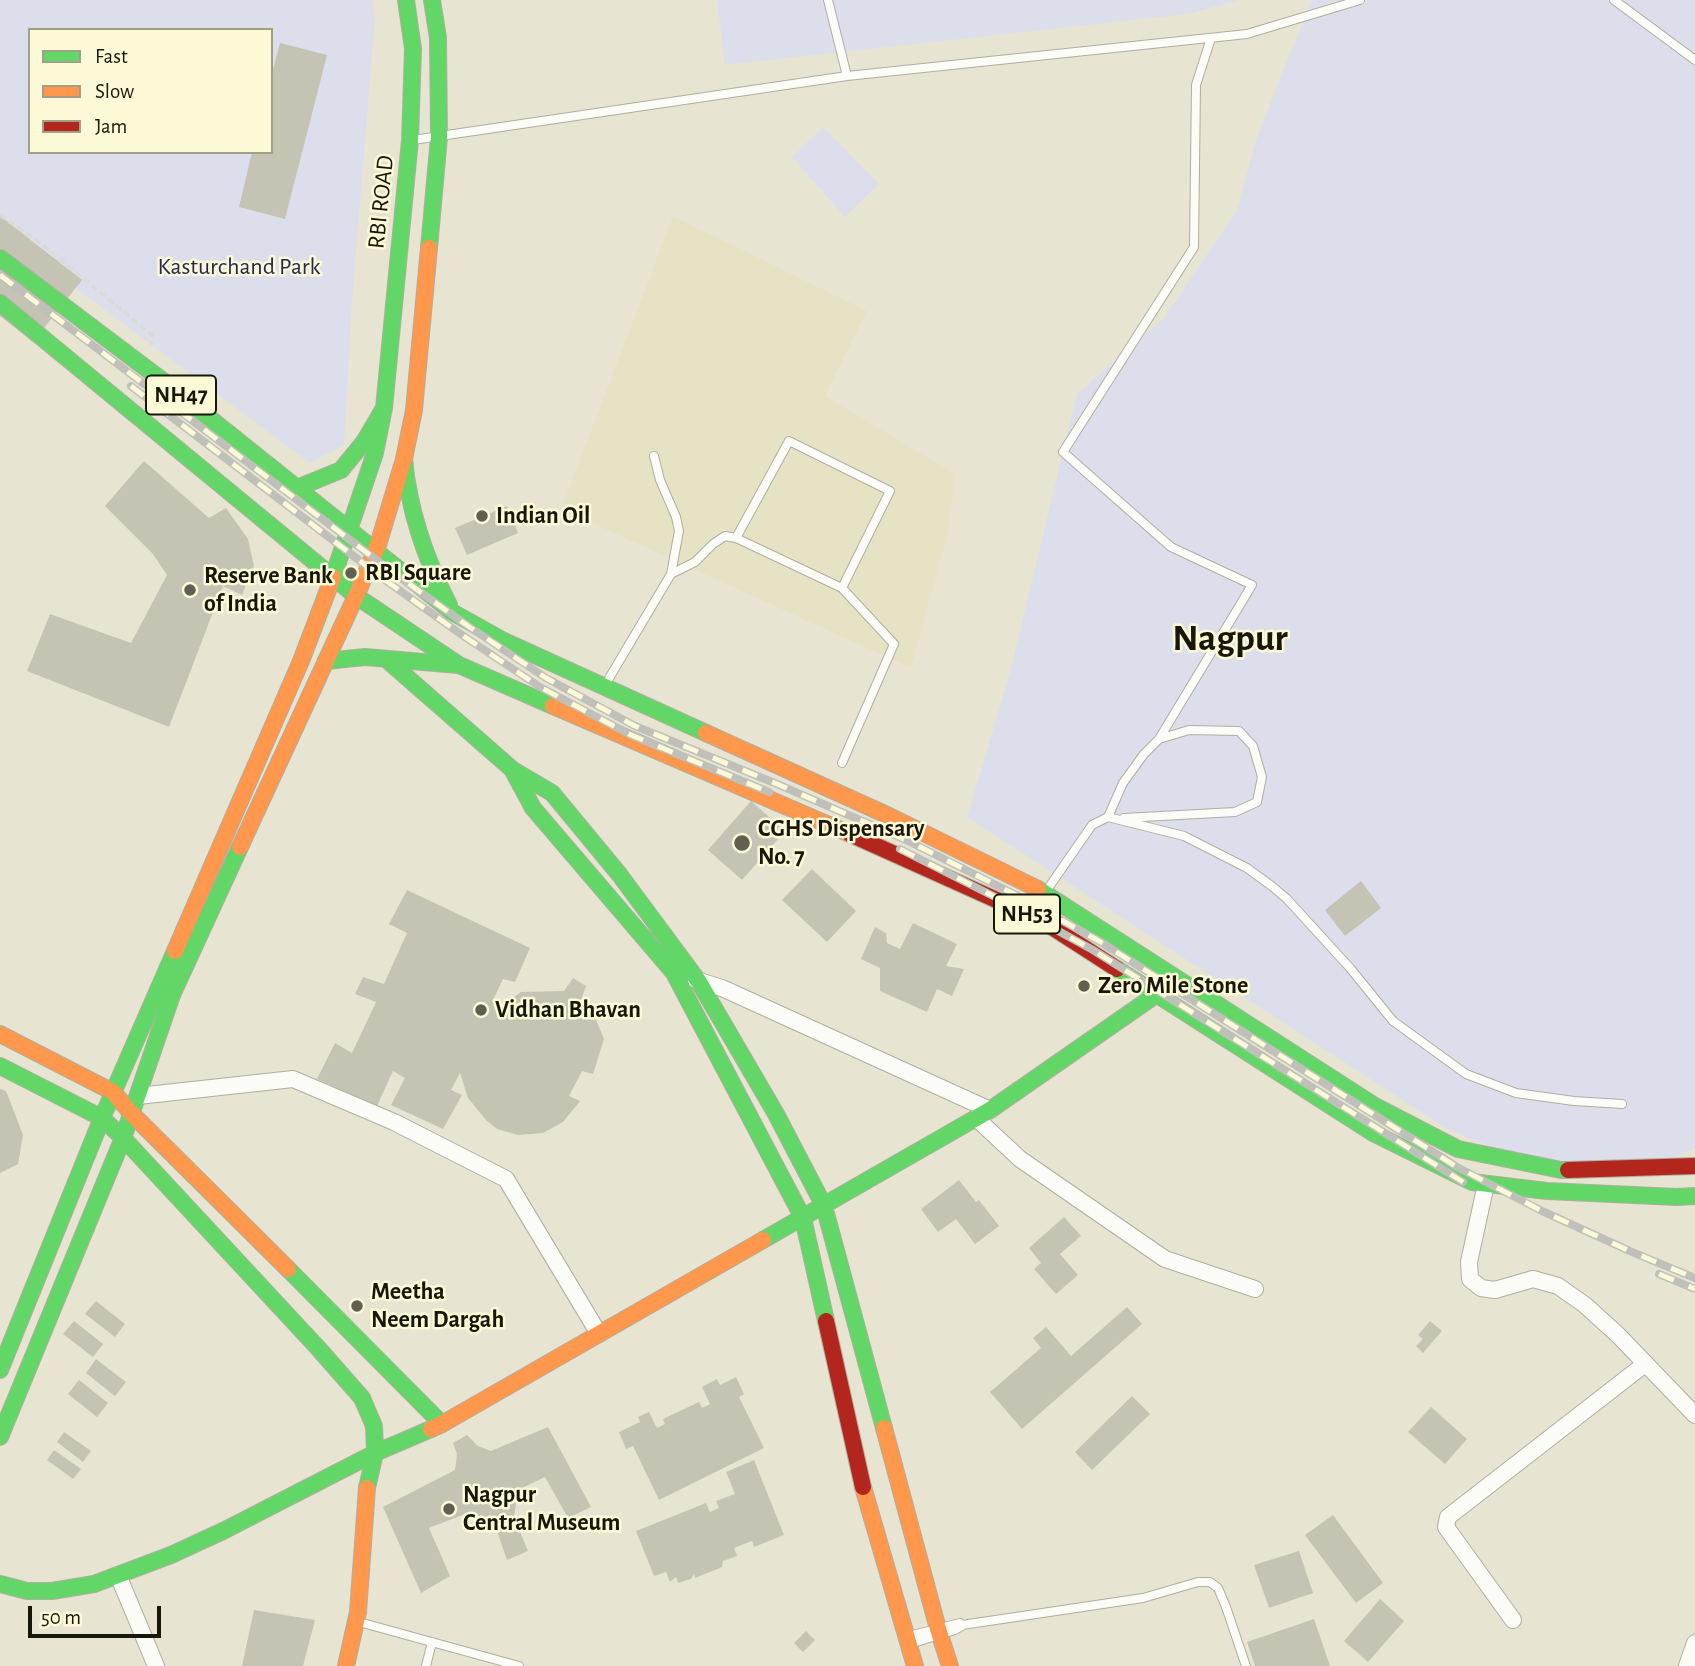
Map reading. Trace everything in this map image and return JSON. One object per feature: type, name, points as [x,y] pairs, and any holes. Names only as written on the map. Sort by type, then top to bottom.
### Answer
[{"type":"main road","name":"RBI ROAD","points":[[0,1370],[113,1092],[301,661],[375,453],[384,408],[410,140],[413,49],[406,0]]},
{"type":"main road","points":[[0,1437],[123,1138],[172,995],[376,552],[404,460],[414,410],[439,137],[438,38],[432,0]]},
{"type":"main road","points":[[438,38],[448,0]]},
{"type":"main road","name":"NH47","points":[[3,264],[150,371],[376,552]]},
{"type":"main road","name":"NH47","points":[[1,307],[18,317],[356,596]]},
{"type":"main road","points":[[298,488],[341,470],[364,442],[384,408]]},
{"type":"main road","points":[[404,460],[408,494],[417,527],[431,569],[452,612]]},
{"type":"main road","name":"NH53","points":[[376,552],[452,612],[504,641],[887,815],[1375,1106],[1458,1149],[1561,1170],[1695,1166]]},
{"type":"main road","name":"NH53","points":[[356,596],[459,665],[862,839],[1037,903]]},
{"type":"main road","points":[[326,661],[365,657],[459,665]]},
{"type":"main road","points":[[386,659],[513,770],[552,793],[620,874],[699,982],[776,1114],[824,1206],[890,1518],[907,1640],[915,1666]]},
{"type":"main road","points":[[513,770],[533,808],[674,973],[803,1218],[866,1501],[890,1518],[939,1632],[950,1666]]},
{"type":"main road","name":"NH53","points":[[1037,903],[1041,920],[1157,995],[1373,1133],[1472,1182],[1547,1191],[1695,1196]]},
{"type":"main road","points":[[0,1584],[27,1591],[52,1591],[94,1584],[172,1555],[375,1453],[442,1424],[983,1114],[1157,995]]},
{"type":"main road","points":[[0,1034],[113,1092],[442,1424]]},
{"type":"main road","points":[[0,1066],[102,1118],[362,1398],[374,1426],[375,1453],[367,1488],[358,1612],[346,1666]]},
{"type":"street","points":[[674,973],[722,988],[983,1114],[1020,1159],[1166,1259],[1255,1289]]},
{"type":"street","points":[[138,1096],[293,1079],[394,1122],[506,1179],[600,1334]]},
{"type":"street","points":[[1486,1184],[1469,1262],[1470,1279],[1481,1288],[1495,1290],[1533,1279],[1558,1286],[1618,1335],[1695,1415]]},
{"type":"street","points":[[1513,1620],[1446,1527],[1448,1517],[1645,1364]]},
{"type":"street","points":[[118,1575],[156,1666]]},
{"type":"street","points":[[1687,1666],[1695,1643]]},
{"type":"lane","points":[[828,0],[847,76]]},
{"type":"lane","points":[[410,140],[847,76],[1247,34],[1360,0]]},
{"type":"lane","points":[[1614,0],[1695,60]]},
{"type":"lane","points":[[1112,818],[1123,783],[1144,754],[1159,739],[1252,585],[1171,547],[1063,452],[1194,247],[1196,85],[1210,38]]},
{"type":"lane","points":[[736,538],[789,442],[890,491],[842,588]]},
{"type":"lane","points":[[604,686],[671,574],[679,531],[654,456]]},
{"type":"lane","points":[[671,574],[695,562],[713,544],[725,537],[736,538],[842,588],[894,644],[842,763]]},
{"type":"lane","points":[[1037,903],[1091,825],[1112,818],[1235,812],[1257,802],[1262,777],[1253,746],[1239,731],[1189,730],[1159,739]]},
{"type":"lane","points":[[1112,818],[1184,836],[1247,868],[1287,899],[1394,1021],[1466,1074],[1516,1093],[1622,1104]]},
{"type":"lane","points":[[907,1640],[939,1632],[960,1623],[962,1625],[1143,1598],[1198,1583],[1210,1583],[1218,1588],[1246,1666]]},
{"type":"lane","points":[[356,1621],[432,1642],[493,1663],[519,1666]]},
{"type":"lane","points":[[426,1666],[432,1642]]},
{"type":"path","points":[[0,215],[43,245],[152,335],[150,371]]},
{"type":"shaded area","points":[[673,216],[867,311],[825,396],[955,474],[948,533],[911,668],[561,509]]},
{"type":"green space","name":"Kasturchand Park","points":[[0,0],[372,0],[375,18],[352,302],[344,445],[310,463],[0,232]]},
{"type":"green space","points":[[717,0],[1239,0],[1188,14],[725,65]]},
{"type":"green space","points":[[1311,0],[1695,0],[1695,1148],[1653,1168],[1531,1163],[1447,1129],[967,817],[1009,676],[1077,394],[1163,319],[1237,210],[1257,137]]},
{"type":"green space","points":[[823,127],[879,184],[845,217],[792,157]]},
{"type":"building","points":[[280,43],[327,55],[285,219],[239,207],[252,154],[273,154],[273,69]]},
{"type":"building","points":[[0,216],[82,280],[33,342],[0,316]]},
{"type":"building","name":"Reserve Bank of India","points":[[144,461],[209,518],[226,508],[248,539],[254,566],[242,595],[223,586],[169,727],[27,671],[50,614],[131,643],[167,575],[153,554],[105,506]]},
{"type":"building","points":[[507,506],[518,533],[467,555],[455,528]]},
{"type":"building","points":[[751,801],[785,831],[742,880],[708,850]]},
{"type":"building","points":[[812,869],[856,911],[827,942],[782,900]]},
{"type":"building","points":[[1361,881],[1381,908],[1345,936],[1325,910]]},
{"type":"building","name":"Vidhan Bhavan","points":[[407,890],[530,948],[515,982],[503,979],[493,1000],[501,1006],[521,992],[564,991],[573,978],[586,986],[581,1000],[594,1015],[604,1039],[593,1074],[582,1071],[569,1096],[580,1101],[563,1122],[543,1133],[518,1135],[497,1129],[468,1098],[460,1073],[451,1090],[462,1095],[443,1129],[391,1105],[405,1078],[393,1071],[377,1106],[317,1079],[335,1043],[352,1053],[376,1002],[355,994],[363,977],[384,984],[407,933],[389,924]]},
{"type":"building","points":[[913,923],[957,944],[946,966],[964,969],[952,996],[937,989],[927,1012],[880,991],[880,968],[861,959],[875,927],[886,933],[887,943],[900,949]]},
{"type":"building","points":[[0,1089],[6,1091],[23,1135],[18,1164],[0,1173]]},
{"type":"building","points":[[959,1180],[999,1226],[975,1244],[956,1219],[938,1232],[921,1209]]},
{"type":"building","points":[[1064,1217],[1081,1236],[1060,1254],[1078,1275],[1056,1294],[1034,1269],[1041,1263],[1029,1248]]},
{"type":"building","points":[[96,1301],[125,1324],[115,1337],[85,1314]]},
{"type":"building","points":[[1127,1307],[1142,1324],[1022,1429],[990,1392],[1041,1348],[1033,1338],[1046,1327],[1071,1356]]},
{"type":"building","points":[[74,1321],[103,1344],[93,1357],[63,1334]]},
{"type":"building","points":[[1430,1321],[1442,1331],[1423,1353],[1416,1346],[1423,1339],[1418,1335]]},
{"type":"building","points":[[96,1359],[126,1382],[115,1396],[86,1373]]},
{"type":"building","points":[[736,1377],[744,1394],[739,1397],[764,1448],[659,1500],[633,1446],[626,1449],[619,1432],[640,1422],[638,1417],[649,1412],[657,1428],[665,1424],[663,1419],[699,1402],[702,1408],[710,1404],[702,1387],[717,1379],[720,1385]]},
{"type":"building","points":[[79,1380],[108,1403],[97,1417],[68,1394]]},
{"type":"building","points":[[1132,1396],[1150,1414],[1092,1470],[1075,1452]]},
{"type":"building","points":[[1431,1407],[1467,1439],[1445,1464],[1408,1432]]},
{"type":"building","name":"Nagpur Central Museum","points":[[548,1427],[591,1507],[568,1518],[545,1477],[518,1490],[514,1517],[528,1551],[507,1560],[496,1528],[470,1512],[429,1528],[450,1576],[421,1593],[383,1507],[455,1470],[457,1454],[453,1443],[467,1435],[478,1446],[491,1451]]},
{"type":"building","points":[[64,1432],[91,1451],[83,1462],[57,1442]]},
{"type":"building","points":[[54,1450],[81,1469],[73,1479],[47,1460]]},
{"type":"building","points":[[754,1460],[784,1535],[754,1547],[752,1541],[734,1548],[737,1556],[723,1561],[722,1567],[695,1578],[694,1574],[691,1579],[678,1583],[676,1577],[670,1582],[666,1572],[654,1576],[636,1531],[706,1503],[710,1512],[719,1508],[716,1501],[735,1494],[726,1472]]},
{"type":"building","points":[[1333,1515],[1383,1583],[1356,1603],[1305,1535]]},
{"type":"building","points":[[1299,1551],[1313,1593],[1269,1608],[1254,1565]]},
{"type":"building","points":[[1380,1599],[1404,1621],[1368,1662],[1344,1641]]},
{"type":"building","points":[[254,1610],[315,1620],[303,1666],[242,1666]]},
{"type":"building","points":[[1314,1619],[1330,1666],[1255,1666],[1247,1642]]},
{"type":"building","points":[[806,1631],[815,1640],[803,1652],[794,1643]]},
{"type":"railway","points":[[0,275],[391,571],[546,678],[635,726],[906,840],[1016,895],[1099,941],[1457,1167],[1542,1211],[1695,1278]]},
{"type":"railway","points":[[131,386],[385,580],[540,687],[631,735],[769,792]]},
{"type":"railway","points":[[900,849],[1093,950],[1463,1182]]},
{"type":"railway","points":[[1659,1274],[1695,1289]]},
{"type":"traffic: fast","points":[[333,577],[375,453],[384,408],[410,140],[413,49],[406,0]]},
{"type":"traffic: fast","points":[[429,248],[439,137],[438,38],[432,0]]},
{"type":"traffic: fast","points":[[0,258],[167,384],[452,612],[504,641],[706,733]]},
{"type":"traffic: fast","points":[[0,303],[356,596],[459,665],[553,706]]},
{"type":"traffic: fast","points":[[297,488],[341,470],[364,442],[384,408]]},
{"type":"traffic: fast","points":[[404,459],[419,534],[449,605]]},
{"type":"traffic: fast","points":[[326,661],[365,657],[458,665]]},
{"type":"traffic: fast","points":[[386,659],[513,770],[552,793],[619,874],[699,982],[776,1114],[824,1206],[884,1428]]},
{"type":"traffic: fast","points":[[513,771],[533,808],[674,973],[803,1218],[826,1321]]},
{"type":"traffic: fast","points":[[0,1437],[123,1138],[172,995],[240,847]]},
{"type":"traffic: fast","points":[[1038,889],[1375,1106],[1458,1149],[1568,1170]]},
{"type":"traffic: fast","points":[[0,1370],[102,1118],[175,951]]},
{"type":"traffic: fast","points":[[1117,969],[1373,1133],[1472,1182],[1547,1191],[1695,1196]]},
{"type":"traffic: fast","points":[[763,1240],[990,1110],[1157,994]]},
{"type":"traffic: fast","points":[[0,1066],[102,1118],[362,1398],[374,1426],[375,1453],[367,1488]]},
{"type":"traffic: fast","points":[[288,1269],[442,1424]]},
{"type":"traffic: fast","points":[[0,1584],[27,1591],[52,1591],[94,1584],[171,1555],[375,1453],[431,1429]]},
{"type":"traffic: slow","points":[[356,596],[378,545],[404,459],[414,410],[429,248]]},
{"type":"traffic: slow","points":[[175,951],[301,661],[333,577]]},
{"type":"traffic: slow","points":[[240,847],[356,596]]},
{"type":"traffic: slow","points":[[553,706],[850,834]]},
{"type":"traffic: slow","points":[[706,733],[887,815],[1038,889]]},
{"type":"traffic: slow","points":[[0,1034],[113,1092],[288,1269]]},
{"type":"traffic: slow","points":[[431,1429],[763,1240]]},
{"type":"traffic: slow","points":[[884,1428],[950,1666]]},
{"type":"traffic: slow","points":[[863,1487],[915,1666]]},
{"type":"traffic: slow","points":[[346,1666],[358,1612],[367,1488]]},
{"type":"traffic: jam","points":[[850,834],[1041,920],[1117,969]]},
{"type":"traffic: jam","points":[[1568,1170],[1695,1166]]},
{"type":"traffic: jam","points":[[826,1321],[863,1487]]},
{"type":"place","name":"Indian Oil","points":[[482,516]]},
{"type":"place","name":"RBI Square","points":[[351,573]]},
{"type":"place","name":"Reserve Bank of India","points":[[190,590]]},
{"type":"place","name":"CGHS Dispensary No. 7","points":[[742,843]]},
{"type":"place","name":"Zero Mile Stone","points":[[1084,986]]},
{"type":"place","name":"Vidhan Bhavan","points":[[481,1010]]},
{"type":"place","name":"Meetha Neem Dargah","points":[[357,1306]]},
{"type":"place","name":"Nagpur Central Museum","points":[[449,1509]]},
{"type":"district","name":"Nagpur","points":[[1230,639]]}]
